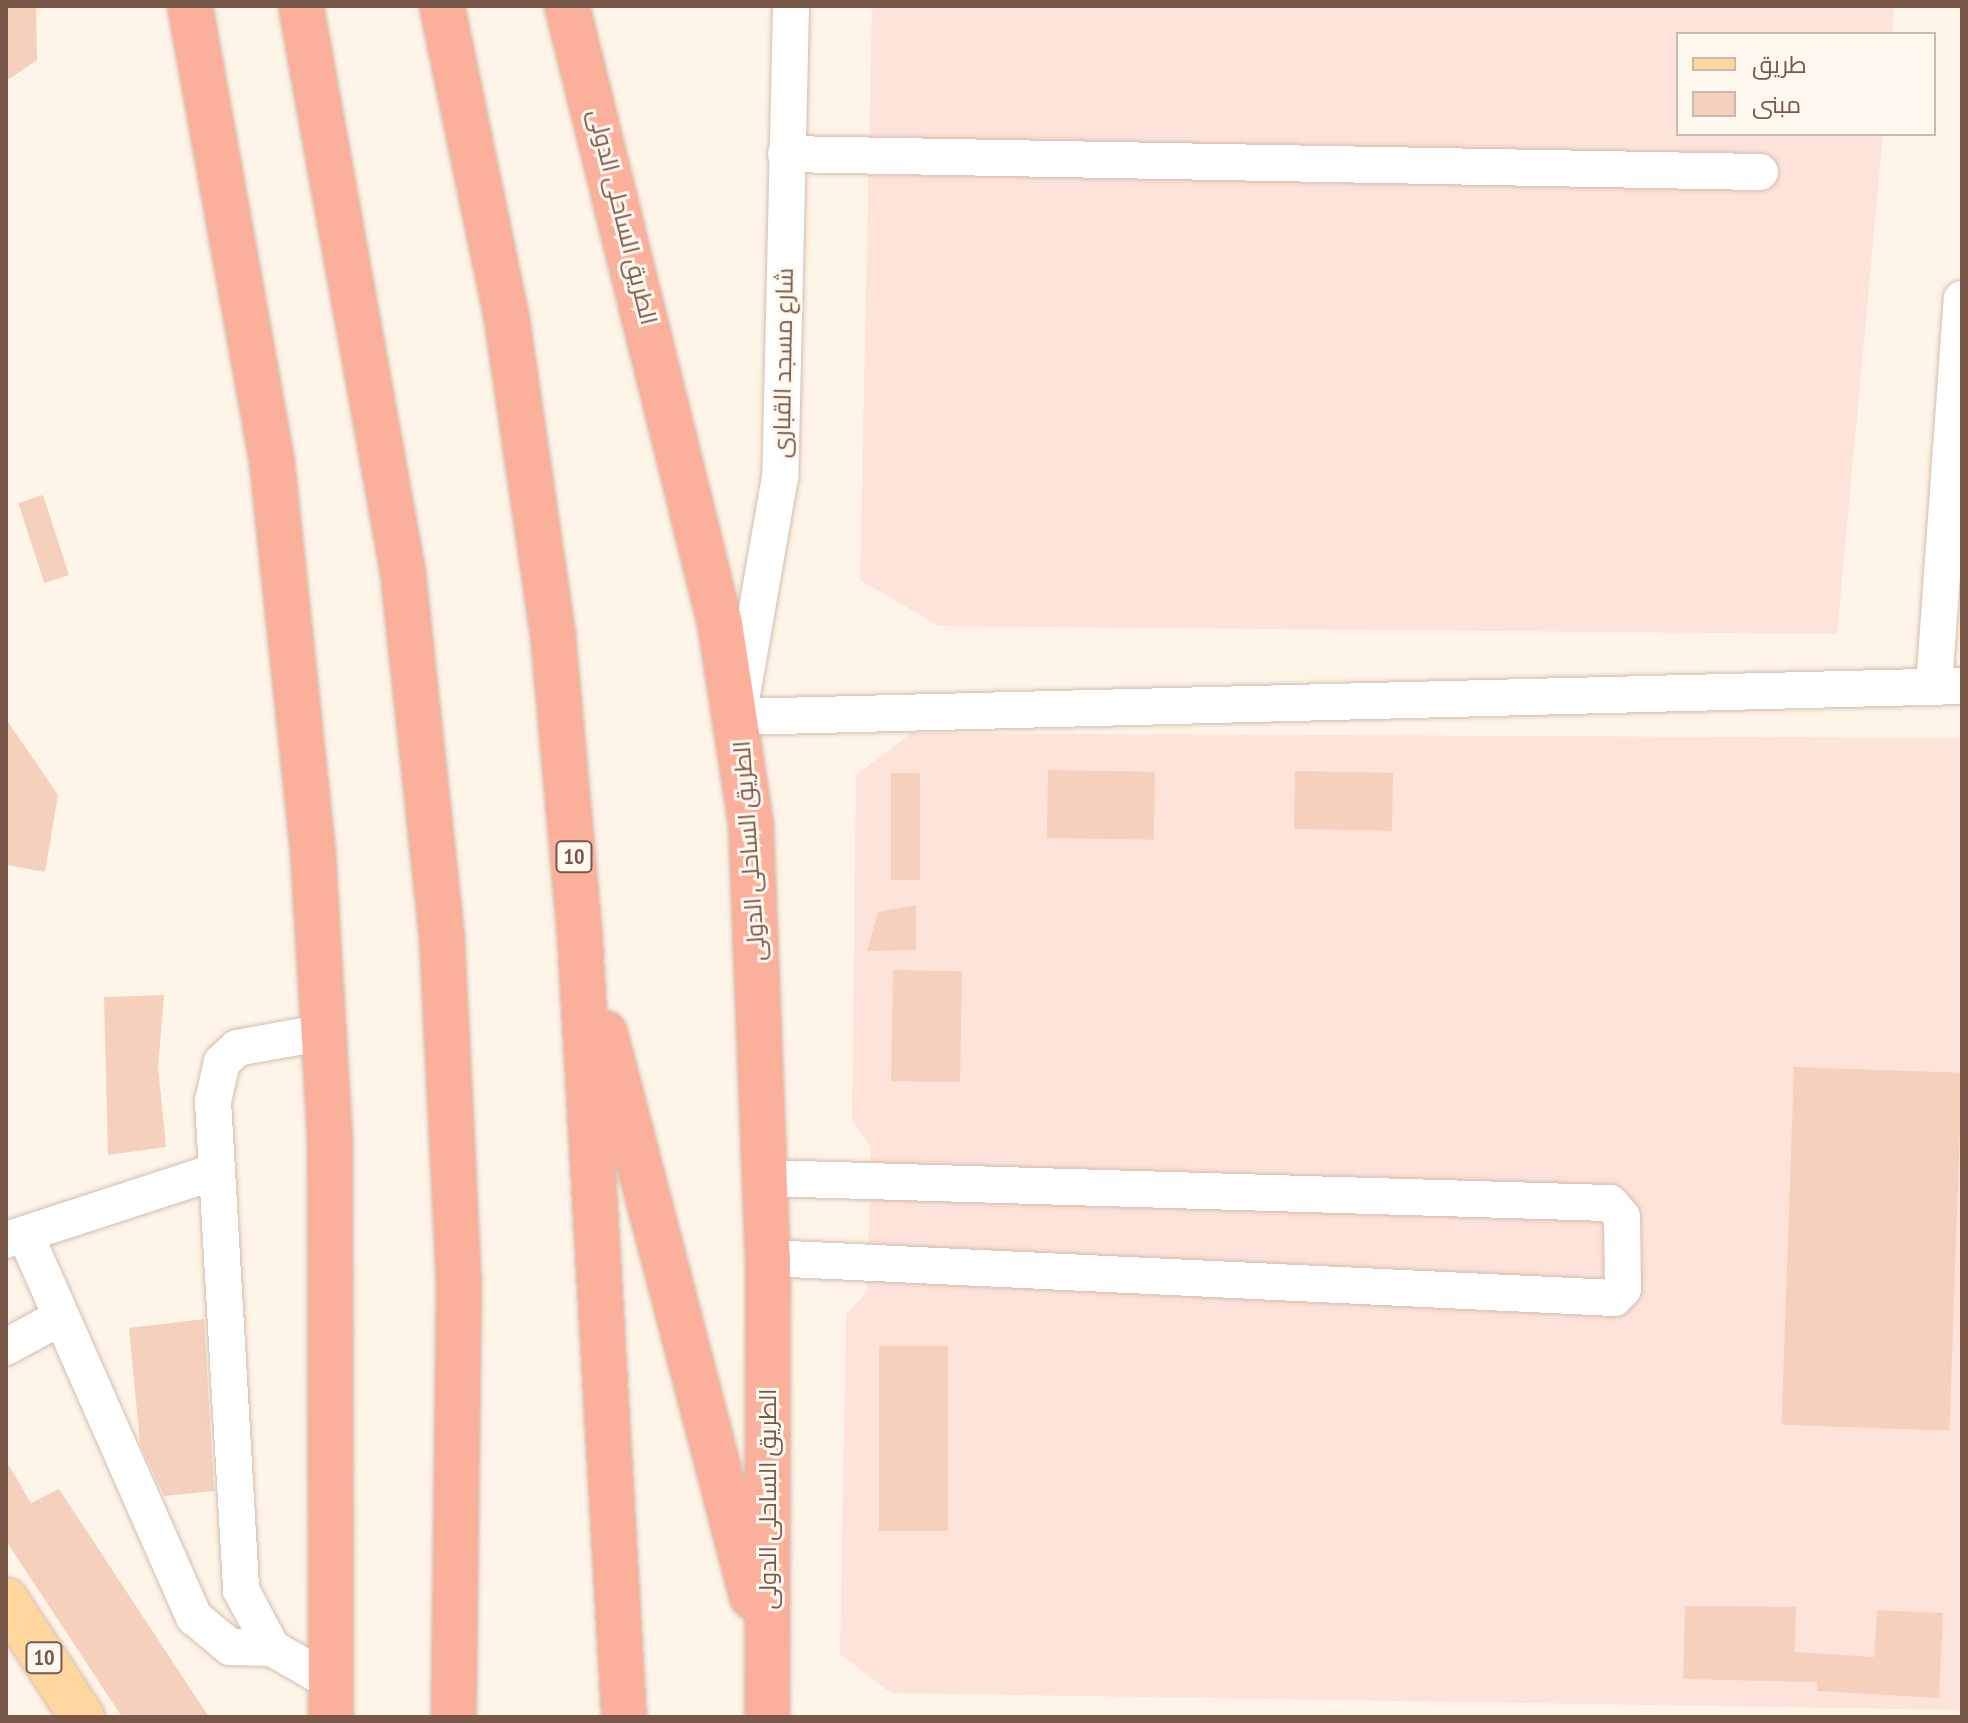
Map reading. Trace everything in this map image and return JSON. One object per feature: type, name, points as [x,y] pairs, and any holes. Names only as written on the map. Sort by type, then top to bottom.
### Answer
[{"type":"highway","points":[[190,6],[274,477],[325,1032],[331,1699]]},
{"type":"highway","points":[[301,6],[403,573],[442,938],[459,1282],[454,1717]]},
{"type":"highway","name":"10","points":[[442,6],[533,484],[580,939],[624,1717]]},
{"type":"highway","name":"الطريق الساحلى الدولى","points":[[567,6],[625,218],[738,717],[751,824],[768,1258],[767,1717]]},
{"type":"highway","points":[[580,939],[768,1658]]},
{"type":"main road","name":"10","points":[[6,1600],[82,1717]]},
{"type":"street","name":"شارع مسجد القبارى","points":[[738,717],[780,477],[791,6]]},
{"type":"street","points":[[786,154],[1760,172]]},
{"type":"street","points":[[738,717],[1948,686],[1962,299]]},
{"type":"street","points":[[325,1032],[255,1040],[222,1062],[213,1101],[241,1590],[257,1631],[331,1699]]},
{"type":"street","points":[[217,1171],[15,1237],[61,1317],[194,1617],[230,1647],[272,1648]]},
{"type":"street","points":[[766,1178],[1610,1203],[1622,1217],[1623,1289],[1614,1298],[768,1258]]},
{"type":"street","points":[[6,1347],[61,1317]]},
{"type":"shaded area","points":[[872,6],[1894,6],[1892,32],[1676,32],[1676,136],[1883,136],[1837,634],[939,626],[860,580]]},
{"type":"shaded area","points":[[911,733],[1962,738],[1962,1710],[891,1693],[840,1654],[846,1314],[867,1292],[870,1179],[870,1146],[852,1120],[856,775]]},
{"type":"building","points":[[6,6],[36,6],[37,60],[6,81]]},
{"type":"building","points":[[43,495],[69,575],[44,583],[18,503]]},
{"type":"building","points":[[6,719],[58,795],[45,872],[6,865]]},
{"type":"building","points":[[1048,770],[1155,772],[1154,840],[1047,838]]},
{"type":"building","points":[[1295,771],[1393,773],[1392,831],[1294,829]]},
{"type":"building","points":[[891,773],[920,773],[920,880],[891,880]]},
{"type":"building","points":[[916,905],[916,950],[867,951],[878,912]]},
{"type":"building","points":[[893,970],[962,971],[960,1082],[891,1081]]},
{"type":"building","points":[[164,995],[158,1067],[166,1147],[108,1155],[104,997]]},
{"type":"building","points":[[1794,1067],[1962,1073],[1949,1431],[1782,1425]]},
{"type":"building","points":[[204,1319],[214,1491],[164,1496],[140,1444],[129,1328]]},
{"type":"building","points":[[879,1346],[948,1346],[948,1531],[879,1531]]},
{"type":"building","points":[[6,1461],[31,1503],[59,1489],[209,1717],[122,1717],[6,1541]]},
{"type":"building","points":[[1685,1606],[1796,1607],[1795,1652],[1874,1657],[1877,1610],[1943,1613],[1939,1698],[1817,1691],[1817,1682],[1683,1679]]}]
